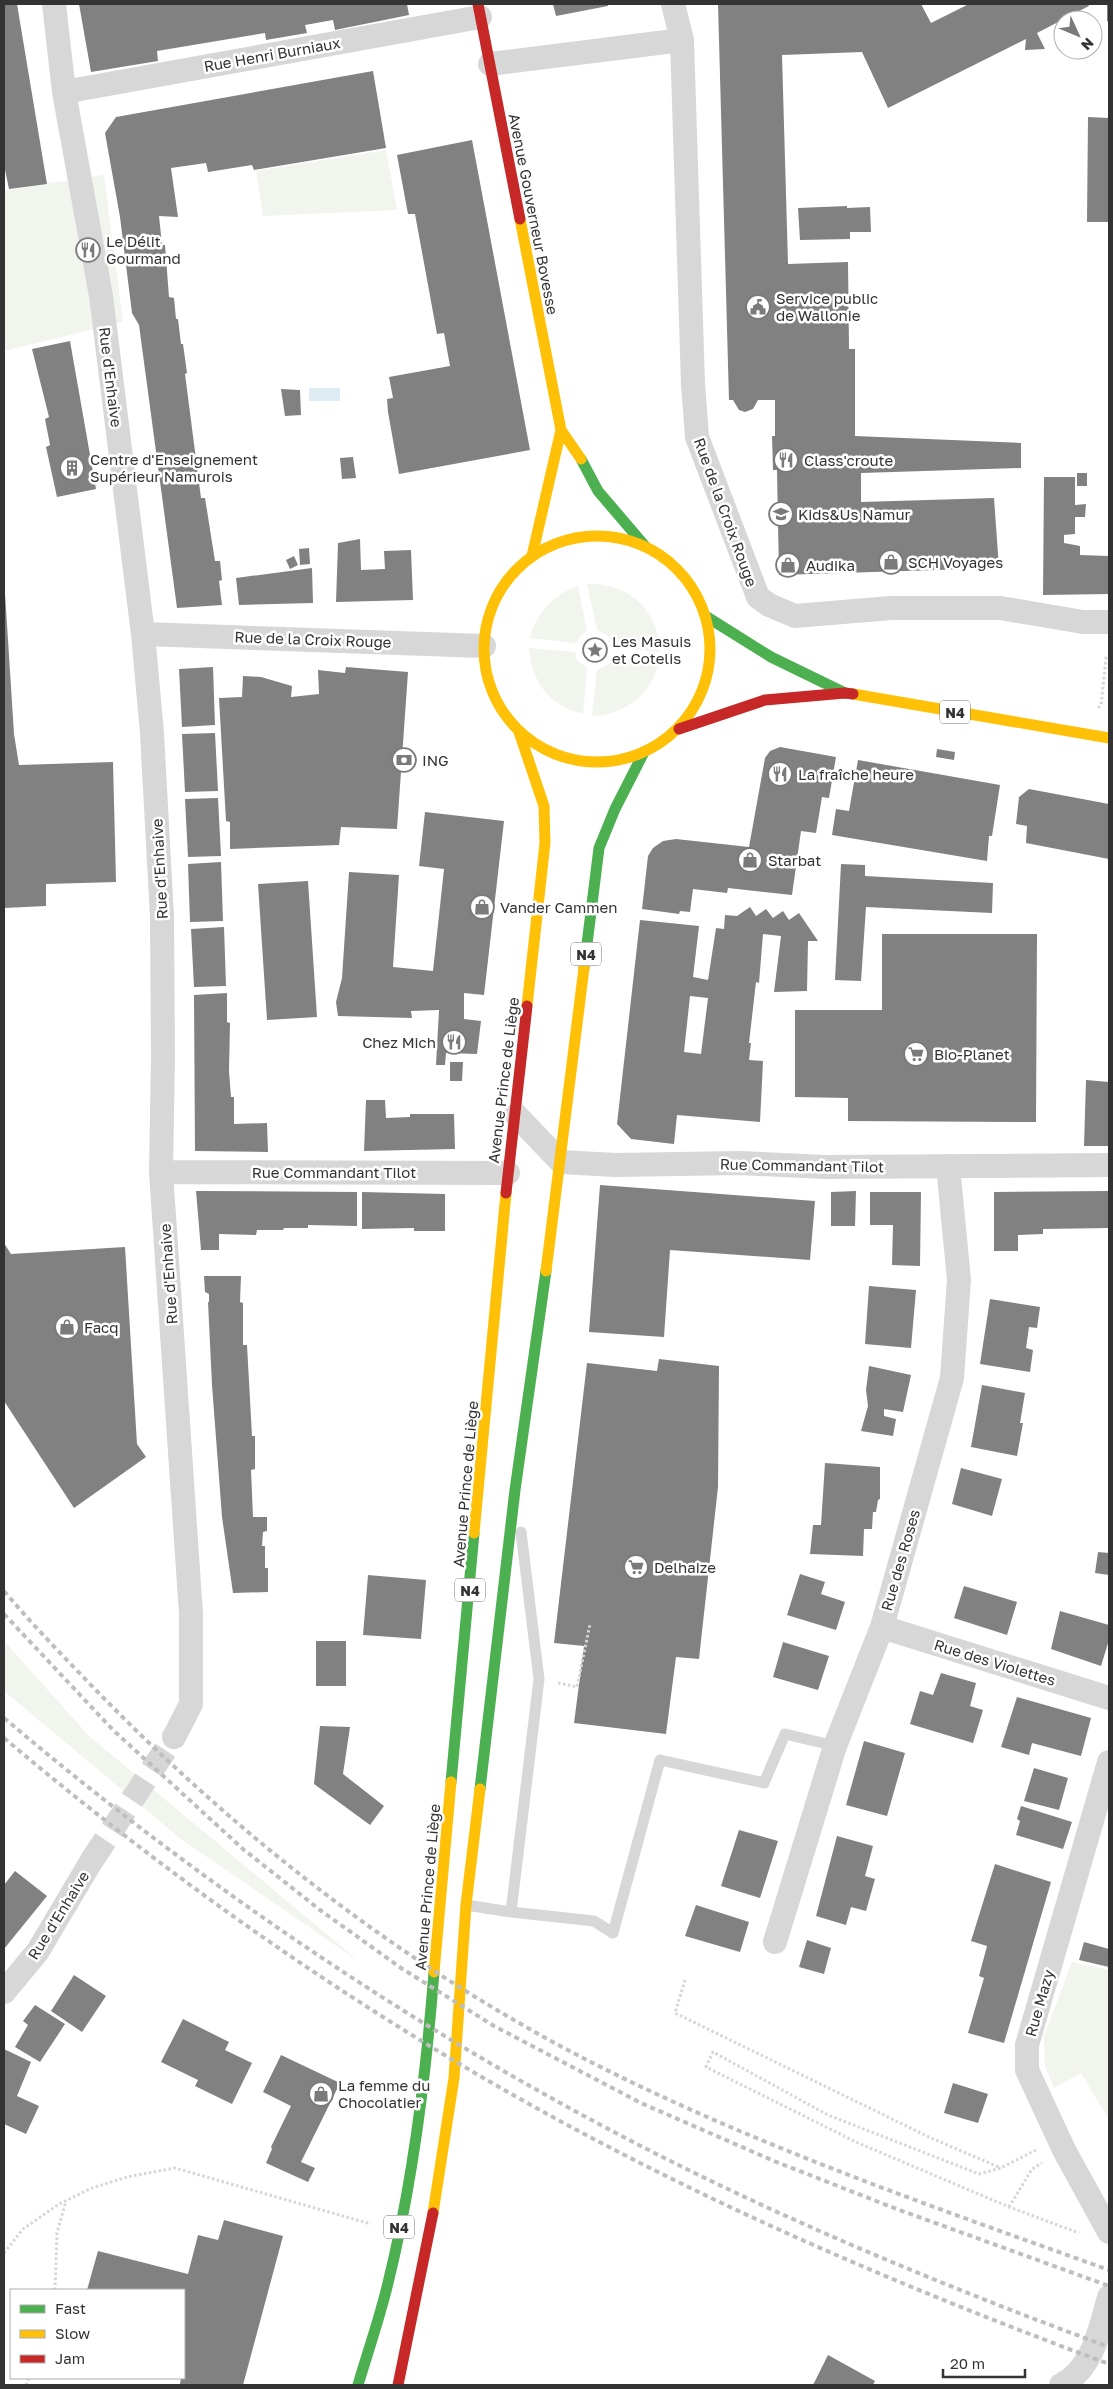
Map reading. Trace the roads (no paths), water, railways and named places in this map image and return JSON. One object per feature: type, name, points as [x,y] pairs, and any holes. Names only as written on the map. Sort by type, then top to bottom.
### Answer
[{"type":"main road","name":"Avenue Gouverneur Bovesse","points":[[479,10],[561,430],[532,556]]},
{"type":"main road","name":"Avenue Gouverneur Bovesse","points":[[561,430],[577,452],[598,491],[645,546]]},
{"type":"main road","points":[[587,536],[617,537],[645,546],[672,563],[694,588],[707,617],[711,657],[702,696],[679,729],[662,744],[642,754],[610,763],[577,762],[546,751],[519,732],[499,707],[487,677],[484,646],[488,620],[498,595],[513,574],[532,556],[558,542],[587,536]]},
{"type":"main road","name":"N4","points":[[707,617],[771,657],[846,693]]},
{"type":"main road","name":"N4","points":[[679,729],[765,700],[846,693],[1109,738]]},
{"type":"main road","name":"Avenue Prince de Liège","points":[[358,2385],[388,2283],[427,2065],[440,1896],[508,1173],[545,843],[544,806],[519,732]]},
{"type":"main road","name":"N4","points":[[398,2385],[435,2205],[454,2078],[466,1905],[515,1490],[561,1162],[599,848],[615,809],[642,754]]},
{"type":"street","name":"Rue d'Enhaive","points":[[54,4],[64,92],[100,296],[143,634],[152,733],[162,917],[164,1057],[161,1172],[191,1614],[191,1704],[174,1737]]},
{"type":"street","name":"Rue de la Croix Rouge","points":[[673,4],[682,40],[693,374],[697,437],[758,597],[769,605],[795,616],[891,608],[1000,608],[1083,622],[1109,622]]},
{"type":"street","name":"Rue Henri Burniaux","points":[[64,92],[479,10]]},
{"type":"street","points":[[490,64],[682,40]]},
{"type":"street","name":"Rue de la Croix Rouge","points":[[143,634],[484,646]]},
{"type":"street","points":[[516,1115],[561,1162]]},
{"type":"street","name":"Rue Commandant Tilot","points":[[561,1162],[615,1165],[740,1163],[825,1167],[1109,1165]]},
{"type":"street","name":"Rue des Roses","points":[[775,1942],[835,1746],[882,1627],[952,1378],[959,1280],[948,1166]]},
{"type":"street","name":"Rue Commandant Tilot","points":[[161,1172],[508,1173]]},
{"type":"street","name":"Rue des Violettes","points":[[882,1627],[1109,1698]]},
{"type":"street","name":"Rue Mazy","points":[[1109,1762],[1027,2045],[1027,2070],[1059,2138],[1109,2232]]},
{"type":"street","name":"Rue d'Enhaive","points":[[4,1992],[38,1951],[92,1860]]},
{"type":"street","points":[[1060,2385],[1069,2381],[1095,2349],[1109,2298]]},
{"type":"lane","points":[[511,1912],[539,1679],[515,1490]]},
{"type":"lane","points":[[466,1905],[594,1921],[613,1933],[660,1760],[764,1783],[785,1734],[835,1746]]},
{"type":"tunnel","points":[[92,1860],[174,1737]]},
{"type":"railway","points":[[4,1591],[56,1649],[142,1736],[197,1788],[254,1837],[373,1929],[499,2011],[564,2048],[629,2081],[764,2141],[902,2195],[1109,2270]]},
{"type":"railway","points":[[4,1614],[113,1730],[243,1849],[320,1910],[401,1968],[494,2026],[641,2103],[774,2161],[894,2208],[1109,2286]]},
{"type":"railway","points":[[4,1718],[75,1777],[222,1889],[375,1992],[533,2088],[674,2163],[796,2221],[920,2274],[1109,2347]]},
{"type":"railway","points":[[4,1738],[75,1796],[220,1907],[372,2010],[529,2104],[670,2178],[793,2236],[919,2290],[1109,2364]]},
{"type":"place","name":"Le Délit Gourmand","points":[[88,250]]},
{"type":"place","name":"Service public de Wallonie","points":[[758,307]]},
{"type":"place","name":"Class'croute","points":[[786,460]]},
{"type":"place","name":"Centre d'Enseignement Supérieur Namurois","points":[[72,468]]},
{"type":"place","name":"Kids&Us Namur","points":[[781,514]]},
{"type":"place","name":"SCH Voyages","points":[[891,562]]},
{"type":"place","name":"Audika","points":[[788,565]]},
{"type":"place","name":"Les Masuis et Cotelis","points":[[595,650]]},
{"type":"place","name":"ING","points":[[404,760]]},
{"type":"place","name":"La fraîche heure","points":[[780,774]]},
{"type":"place","name":"Starbat","points":[[750,860]]},
{"type":"place","name":"Vander Cammen","points":[[482,907]]},
{"type":"place","name":"Chez Mich","points":[[454,1042]]},
{"type":"place","name":"Bio-Planet","points":[[916,1054]]},
{"type":"place","name":"Facq","points":[[67,1327]]},
{"type":"place","name":"Delhaize","points":[[636,1567]]},
{"type":"place","name":"La femme du Chocolatier","points":[[321,2094]]}]
